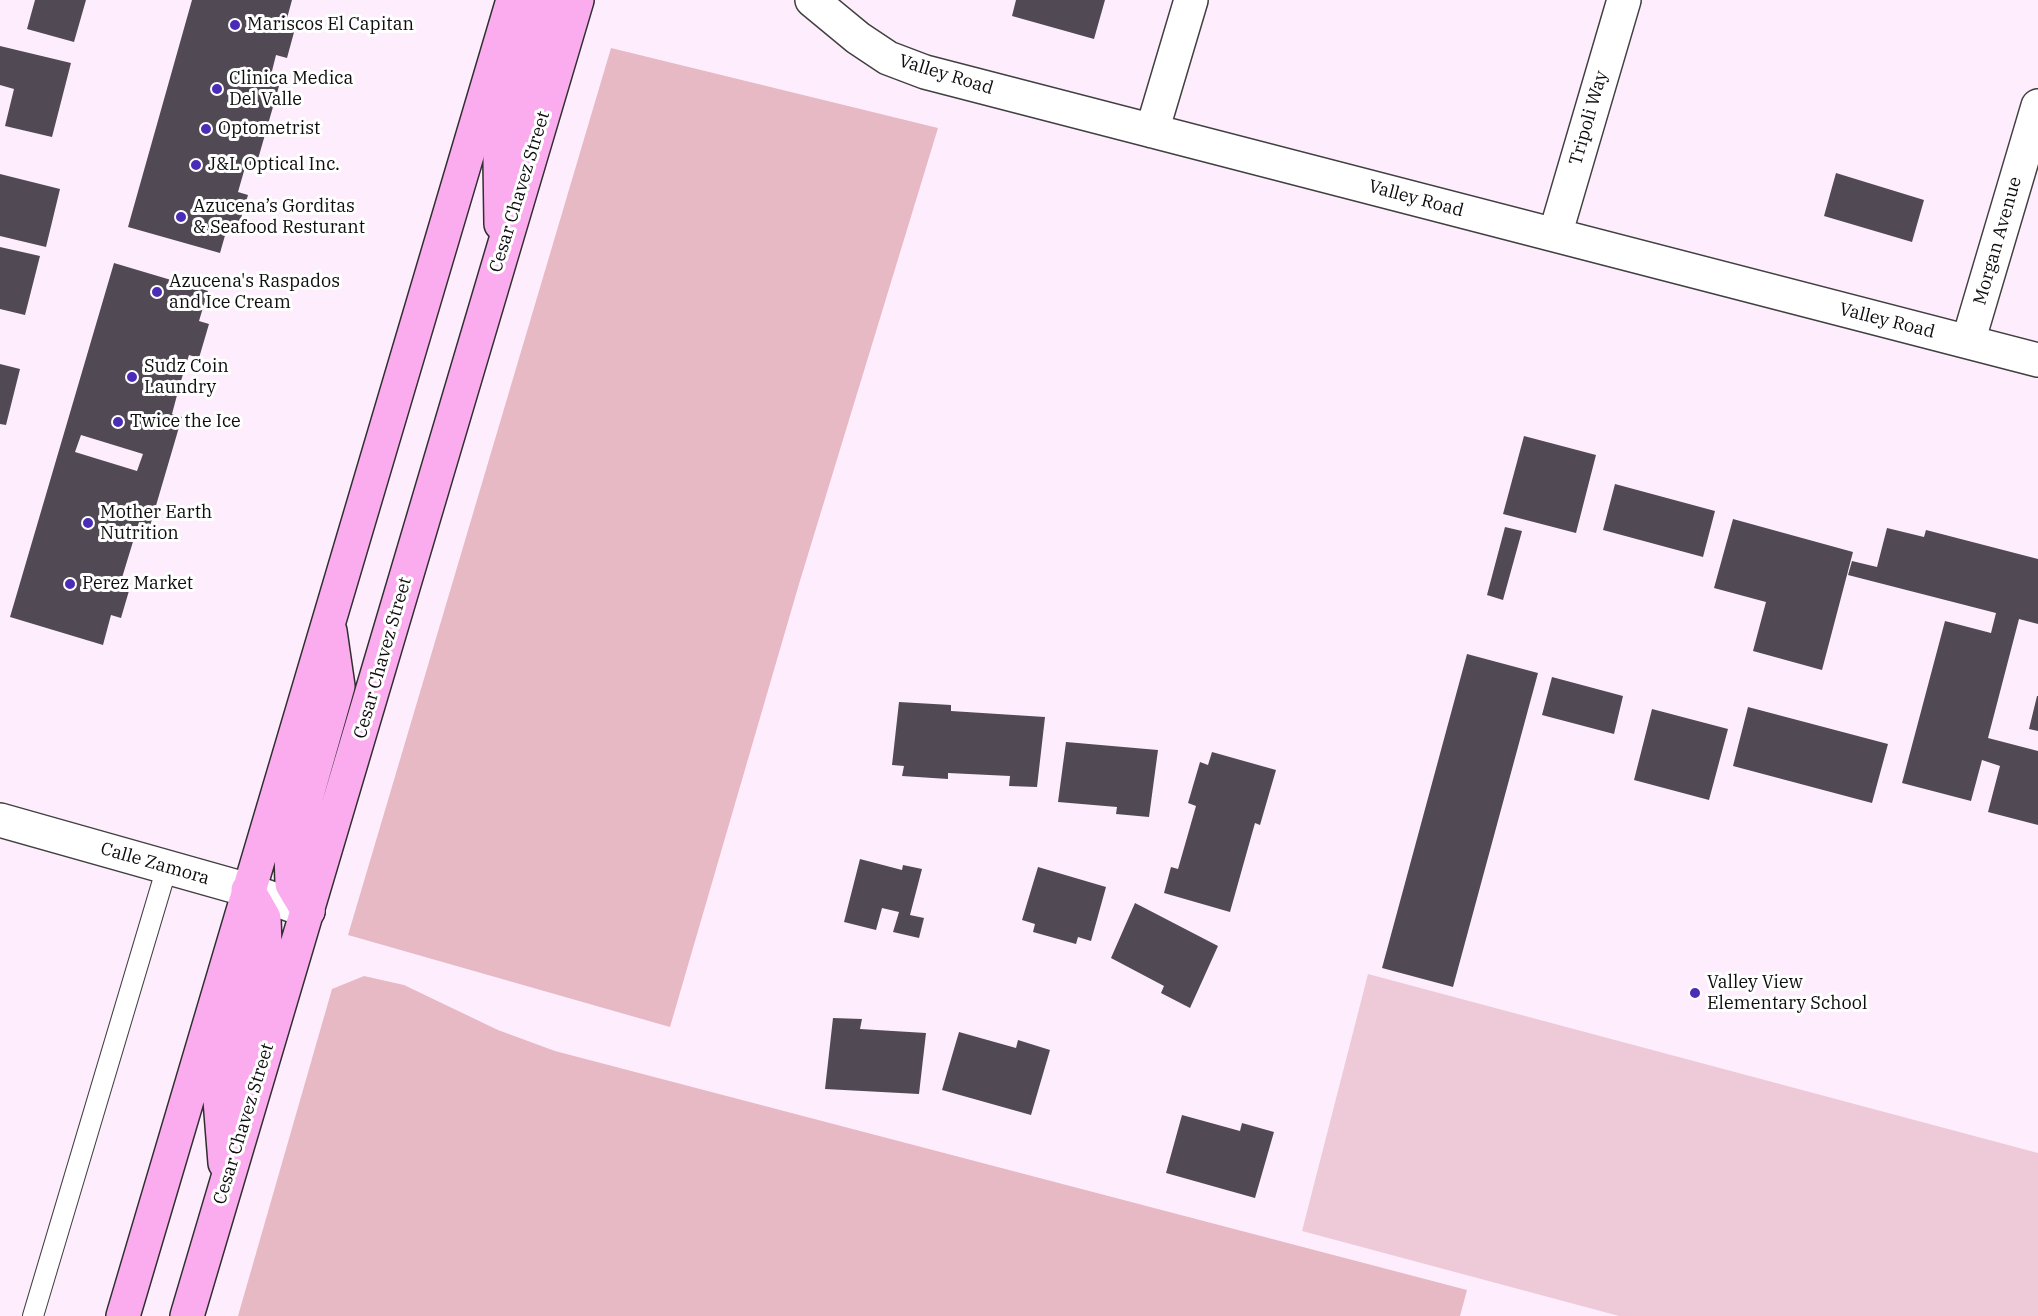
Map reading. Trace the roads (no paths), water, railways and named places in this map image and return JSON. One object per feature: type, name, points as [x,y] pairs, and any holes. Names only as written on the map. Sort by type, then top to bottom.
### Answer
[{"type":"main road","points":[[123,1316],[513,0]]},
{"type":"main road","points":[[502,253],[500,160],[545,0]]},
{"type":"main road","name":"Cesar Chavez Street","points":[[187,1316],[577,0]]},
{"type":"main road","points":[[308,911],[292,884],[291,851],[338,686],[328,621]]},
{"type":"main road","points":[[227,1182],[220,1100],[265,945],[264,918],[248,890]]},
{"type":"street","name":"Valley Road","points":[[812,0],[858,38],[888,58],[925,72],[2038,360]]},
{"type":"street","points":[[1152,130],[1191,0]]},
{"type":"street","name":"Tripoli Way","points":[[1555,235],[1624,0]]},
{"type":"street","name":"Morgan Avenue","points":[[1968,342],[2038,106]]},
{"type":"street","name":"Calle Zamora","points":[[0,820],[248,890],[308,911]]},
{"type":"lane","points":[[33,1316],[167,867]]},
{"type":"place","name":"Mariscos El Capitan","points":[[235,25]]},
{"type":"place","name":"Clinica Medica Del Valle","points":[[217,89]]},
{"type":"place","name":"Optometrist","points":[[206,129]]},
{"type":"place","name":"J&L Optical Inc.","points":[[196,165]]},
{"type":"place","name":"Azucena’s Gorditas & Seafood Resturant","points":[[181,217]]},
{"type":"place","name":"Azucena's Raspados and Ice Cream","points":[[157,292]]},
{"type":"place","name":"Sudz Coin Laundry","points":[[132,377]]},
{"type":"place","name":"Twice the Ice","points":[[118,422]]},
{"type":"place","name":"Mother Earth Nutrition","points":[[88,523]]},
{"type":"place","name":"Perez Market","points":[[70,584]]},
{"type":"place","name":"Valley View Elementary School","points":[[1695,993]]}]
